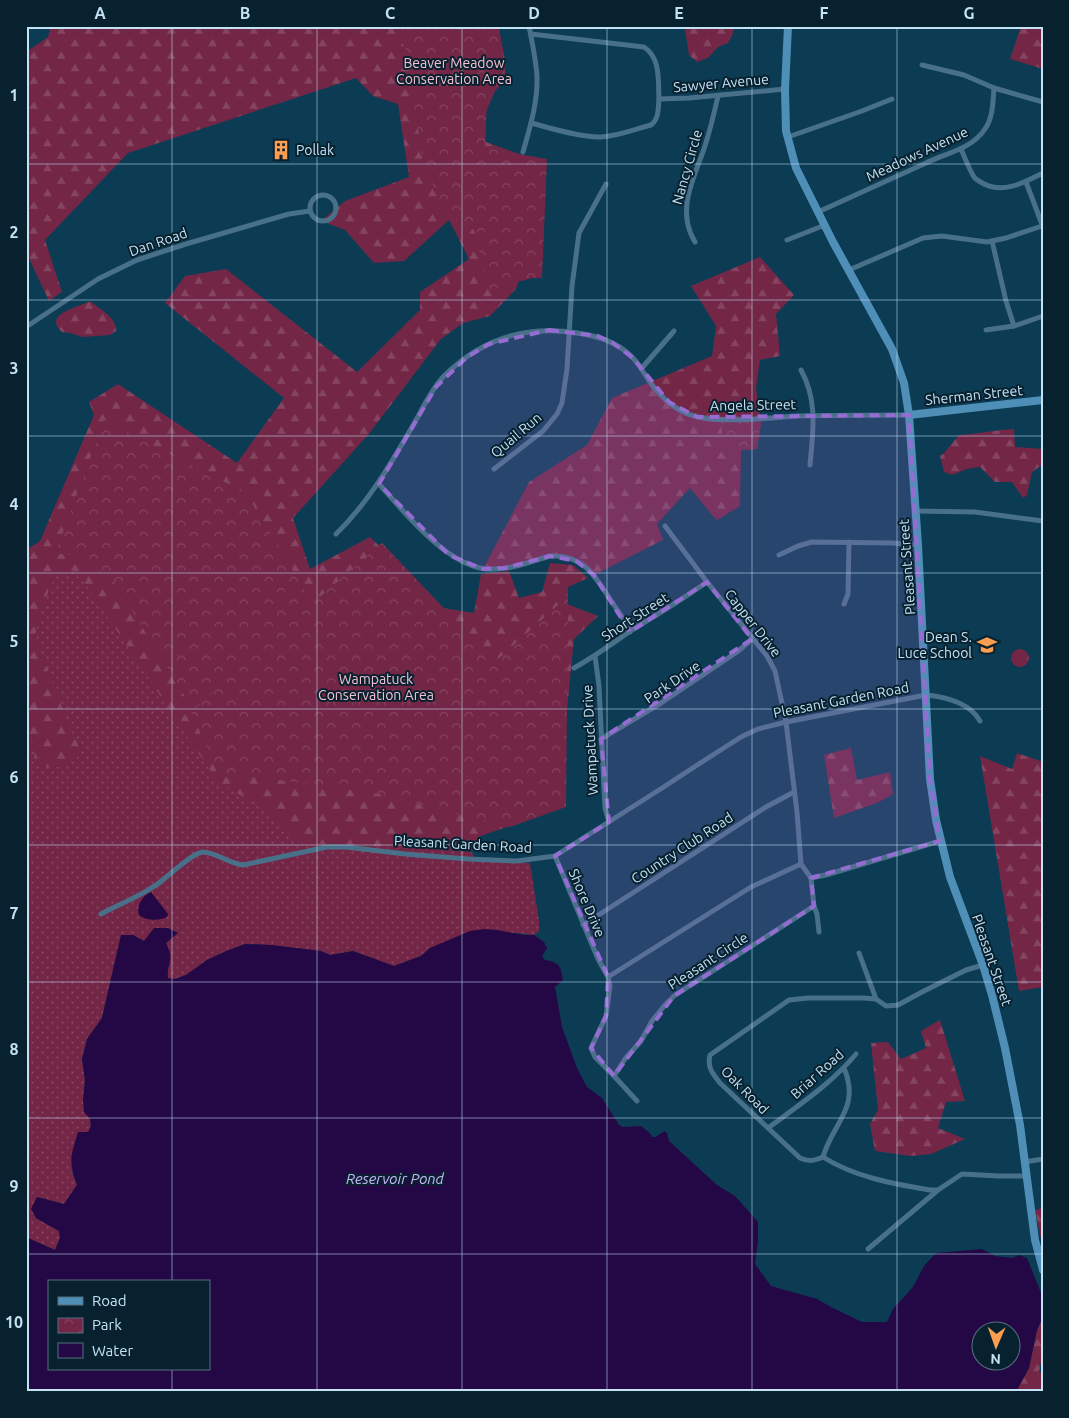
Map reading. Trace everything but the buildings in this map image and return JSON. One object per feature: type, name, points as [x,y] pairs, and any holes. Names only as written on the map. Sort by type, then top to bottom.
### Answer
[{"type":"main road","name":"Pleasant Street","points":[[788,26],[786,119],[788,138],[796,168],[824,226],[892,349],[904,383],[909,415],[918,544],[930,779],[940,841],[950,877],[983,965],[1005,1048],[1020,1125],[1035,1240],[1043,1270]]},
{"type":"main road","name":"Sherman Street","points":[[909,415],[1043,400]]},
{"type":"street","points":[[523,152],[531,123],[537,75],[529,26]]},
{"type":"street","points":[[531,34],[644,47],[655,60],[659,99]]},
{"type":"street","points":[[922,65],[964,75],[994,88],[1043,102]]},
{"type":"street","name":"Meadows Avenue","points":[[818,212],[927,162],[961,149],[980,136],[987,127],[991,114],[994,88]]},
{"type":"street","name":"Sawyer Avenue","points":[[531,123],[587,136],[615,135],[651,125],[655,122],[659,99],[718,96],[786,89]]},
{"type":"street","name":"Nancy Circle","points":[[695,242],[686,224],[688,197],[692,178],[713,119],[718,96]]},
{"type":"street","points":[[788,138],[892,99]]},
{"type":"street","points":[[961,149],[975,178],[989,186],[997,188],[1009,187],[1026,182],[1043,173]]},
{"type":"street","points":[[848,270],[923,238],[942,236],[987,242],[1043,226],[1026,182]]},
{"type":"street","name":"Quail Run","points":[[494,469],[543,431],[557,414],[562,403],[567,369],[572,286],[579,233],[606,184]]},
{"type":"street","name":"Dan Road","points":[[320,195],[332,198],[336,206],[332,218],[324,221],[316,219],[310,211],[312,200],[320,195]]},
{"type":"street","name":"Dan Road","points":[[26,326],[98,279],[136,260],[289,214],[310,211]]},
{"type":"street","points":[[787,240],[824,226]]},
{"type":"street","points":[[992,241],[1014,326]]},
{"type":"street","points":[[986,330],[1014,326],[1043,316]]},
{"type":"street","name":"Angela Street","points":[[336,534],[378,484],[444,376],[467,357],[489,344],[531,331],[569,331],[598,336],[613,343],[633,358],[658,392],[668,402],[681,412],[697,417],[725,419],[909,415]]},
{"type":"street","points":[[641,369],[674,331]]},
{"type":"street","points":[[801,370],[809,388],[813,416],[810,465]]},
{"type":"street","points":[[378,484],[436,544],[460,561],[483,569],[498,569],[522,565],[550,556],[557,556],[567,557],[585,565],[594,575],[630,629],[630,632]]},
{"type":"street","points":[[915,511],[975,512],[1043,521]]},
{"type":"street","name":"Capper Drive","points":[[665,526],[766,656],[775,671],[786,722],[801,864]]},
{"type":"street","points":[[779,555],[812,542],[918,544]]},
{"type":"street","points":[[844,604],[848,594],[849,542]]},
{"type":"street","name":"Short Street","points":[[574,668],[707,582]]},
{"type":"street","name":"Park Drive","points":[[601,739],[662,703],[737,652],[752,639]]},
{"type":"street","name":"Wampatuck Drive","points":[[595,656],[599,686],[605,808],[609,822]]},
{"type":"street","points":[[926,695],[946,698],[969,708],[977,715],[980,721]]},
{"type":"street","name":"Pleasant Garden Road","points":[[101,914],[156,885],[200,852],[243,865],[327,847],[346,847],[468,859],[540,859],[555,856],[741,737],[758,729],[926,695]]},
{"type":"street","name":"Country Club Road","points":[[583,925],[766,807],[794,792]]},
{"type":"street","points":[[811,878],[940,841]]},
{"type":"street","name":"Shore Drive","points":[[555,856],[598,960],[608,977]]},
{"type":"street","points":[[637,1101],[595,1057],[590,1048],[606,1016],[610,986],[608,977],[751,887],[801,864],[811,878],[819,932]]},
{"type":"street","name":"Pleasant Circle","points":[[614,1076],[641,1040],[652,1021],[674,996],[814,906]]},
{"type":"street","points":[[859,953],[876,999]]},
{"type":"street","name":"Oak Road","points":[[938,1190],[923,1189],[866,1176],[839,1166],[822,1157],[814,1161],[800,1158],[720,1082],[708,1066],[710,1055],[789,1000],[864,998],[876,999],[886,1006],[898,1005],[966,970],[983,965]]},
{"type":"street","name":"Briar Road","points":[[768,1128],[808,1099],[844,1068],[856,1054]]},
{"type":"street","points":[[822,1157],[828,1141],[848,1105],[850,1087],[844,1068]]},
{"type":"street","points":[[1025,1162],[1043,1159]]},
{"type":"street","points":[[868,1249],[938,1190],[962,1174],[1027,1176]]},
{"type":"highlighted area","points":[[549,330],[598,336],[613,343],[633,358],[669,402],[697,417],[909,415],[930,779],[940,841],[811,878],[814,906],[674,996],[614,1076],[591,1048],[606,1016],[608,977],[555,856],[609,822],[601,739],[752,639],[707,582],[630,632],[594,575],[576,561],[550,556],[505,568],[483,569],[449,555],[379,484],[436,387],[467,357],[489,344]]},
{"type":"green space","points":[[51,26],[493,26],[500,35],[506,65],[475,138],[541,162],[539,220],[516,289],[490,316],[463,323],[441,339],[368,435],[293,518],[310,569],[370,537],[443,608],[474,613],[481,574],[509,571],[519,598],[542,592],[550,563],[573,565],[588,578],[568,587],[567,604],[598,616],[574,639],[557,809],[478,837],[478,847],[471,851],[304,844],[252,801],[229,789],[215,778],[90,590],[73,570],[57,576],[51,584],[35,636],[79,748],[76,760],[61,767],[42,767],[35,761],[33,744],[26,730],[26,550],[40,541],[94,415],[89,402],[118,384],[237,463],[284,398],[165,303],[185,276],[226,269],[357,372],[420,310],[420,292],[469,259],[449,220],[404,261],[374,263],[345,230],[321,221],[345,201],[409,177],[398,104],[373,96],[356,78],[128,153],[45,240],[62,292],[49,301],[26,252],[26,52],[48,37]]},
{"type":"green space","name":"Beaver Meadow Conservation Area","points":[[392,26],[499,26],[506,78],[487,101],[485,148],[547,159],[542,278],[532,278],[489,290],[474,230],[445,214],[423,162],[407,51]]},
{"type":"green space","points":[[673,26],[735,26],[728,43],[718,47],[708,58],[697,62],[689,55],[685,29]]},
{"type":"green space","points":[[1021,26],[1043,26],[1043,69],[1010,59]]},
{"type":"green space","points":[[760,257],[794,295],[776,314],[780,356],[760,360],[756,388],[761,424],[757,449],[741,450],[740,506],[717,520],[690,488],[657,524],[663,540],[594,575],[585,565],[557,556],[522,565],[483,569],[529,482],[587,445],[612,398],[712,356],[716,326],[691,286]]},
{"type":"green space","points":[[91,302],[111,318],[116,326],[116,331],[110,335],[83,337],[62,332],[57,326],[56,321],[59,316],[69,309]]},
{"type":"green space","points":[[761,417],[757,449],[723,451],[721,418]]},
{"type":"green space","name":"Wampatuck Conservation Area","points":[[104,420],[246,493],[313,603],[382,543],[495,662],[568,596],[566,807],[510,827],[370,792],[218,772],[191,712],[235,672],[191,711],[181,689],[112,579],[76,555],[55,554]]},
{"type":"green space","points":[[1014,429],[1015,447],[1043,449],[1043,464],[1032,472],[1027,495],[1023,498],[1012,482],[995,482],[980,467],[967,469],[952,475],[944,472],[940,456],[959,435]]},
{"type":"green space","points":[[55,554],[429,849],[472,852],[475,861],[530,863],[539,931],[534,935],[517,933],[455,937],[430,948],[421,956],[394,966],[353,951],[330,955],[321,951],[245,944],[207,960],[186,975],[175,979],[168,978],[167,972],[170,960],[166,943],[177,933],[144,941],[133,935],[118,948],[102,1018],[87,1039],[82,1059],[85,1080],[83,1100],[91,1126],[72,1172],[77,1185],[64,1204],[37,1197],[36,1218],[59,1231],[60,1238],[55,1250],[28,1238],[26,1239],[26,614]]},
{"type":"green space","points":[[1020,649],[1026,652],[1029,658],[1026,664],[1020,667],[1014,664],[1011,658],[1014,652]]},
{"type":"green space","points":[[851,748],[857,780],[890,772],[893,794],[877,803],[834,818],[824,755]]},
{"type":"green space","points":[[1017,753],[1043,762],[1043,987],[1019,991],[980,756],[1012,769]]},
{"type":"green space","points":[[940,1020],[965,1101],[946,1102],[938,1128],[965,1139],[931,1154],[911,1156],[875,1151],[870,1124],[878,1110],[871,1043],[888,1042],[901,1059],[926,1048],[921,1031]]},
{"type":"green space","points":[[1043,1208],[1043,1249],[1035,1210]]},
{"type":"green space","points":[[1043,1317],[1043,1353],[1039,1372],[1043,1373],[1043,1392],[1016,1392],[1029,1368],[1037,1330]]},
{"type":"water","points":[[151,892],[168,914],[167,917],[153,920],[139,915],[138,908],[140,902]]},
{"type":"water","name":"Reservoir Pond","points":[[154,928],[168,928],[178,933],[166,943],[170,956],[168,978],[175,979],[186,975],[207,960],[245,944],[321,951],[330,955],[353,951],[394,966],[421,956],[430,948],[470,931],[485,929],[534,935],[544,942],[547,948],[542,956],[545,960],[556,964],[561,971],[563,980],[555,987],[562,1027],[577,1068],[587,1087],[602,1098],[619,1125],[623,1127],[641,1126],[652,1137],[665,1131],[669,1141],[717,1185],[735,1196],[758,1222],[755,1264],[771,1286],[817,1299],[862,1322],[887,1322],[893,1309],[913,1287],[924,1266],[936,1253],[982,1249],[995,1256],[1012,1258],[1019,1255],[1027,1258],[1043,1298],[1043,1317],[1037,1330],[1029,1368],[1016,1392],[26,1392],[26,1239],[28,1238],[55,1250],[60,1238],[59,1231],[36,1218],[31,1209],[37,1197],[64,1204],[77,1185],[72,1170],[72,1153],[78,1132],[88,1132],[91,1126],[90,1119],[84,1112],[85,1080],[82,1059],[87,1039],[102,1018],[121,935],[133,935],[144,941]]},
{"type":"place","name":"Pollak","points":[[281,150]]},
{"type":"place","name":"Dean S. Luce School","points":[[987,645]]}]
